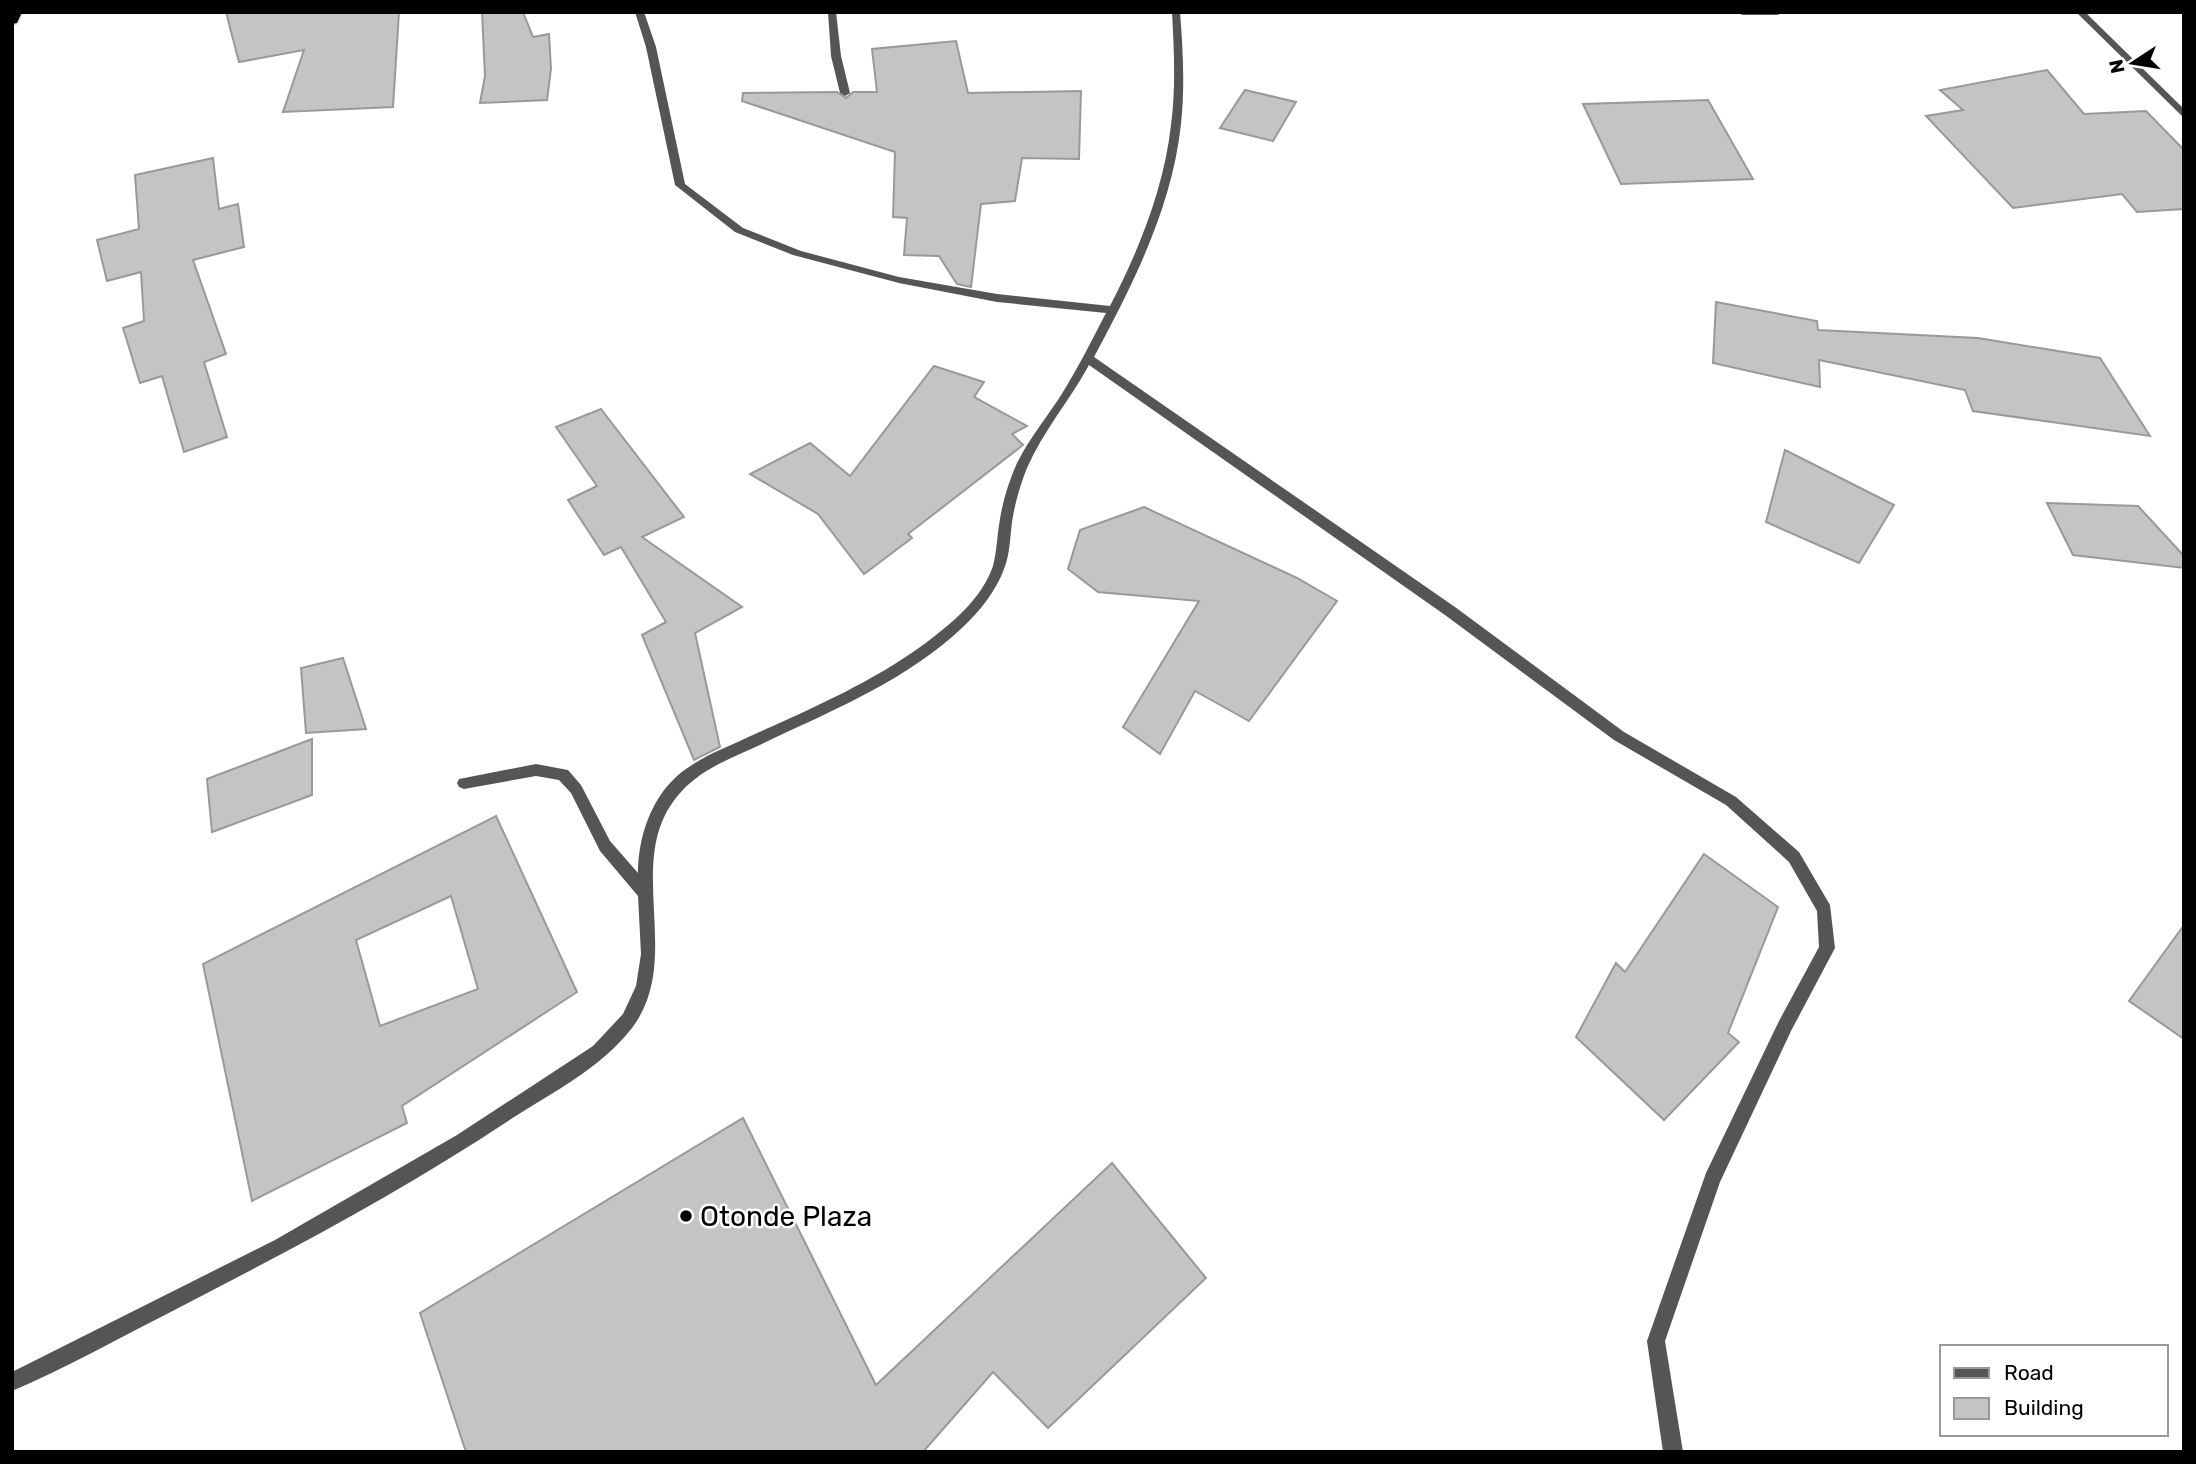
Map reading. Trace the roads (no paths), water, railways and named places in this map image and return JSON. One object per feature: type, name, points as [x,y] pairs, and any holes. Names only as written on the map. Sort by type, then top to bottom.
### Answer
[{"type":"highway","points":[[12,20],[15,12]]},
{"type":"street","points":[[639,12],[651,47],[680,185],[739,230],[797,253],[899,280],[997,298],[1111,310]]},
{"type":"street","points":[[832,12],[836,56],[845,93]]},
{"type":"street","points":[[12,1382],[281,1246],[463,1140],[599,1052],[630,1021],[643,995],[650,961],[643,878],[649,831],[671,792],[697,768],[886,677],[957,626],[984,596],[998,570],[1007,509],[1017,479],[1030,450],[1087,358],[1132,270],[1150,223],[1174,141],[1180,71],[1176,12]]},
{"type":"street","points":[[1742,12],[1777,12]]},
{"type":"street","points":[[2080,12],[2184,115]]},
{"type":"street","points":[[1087,358],[1450,611],[1619,736],[1731,801],[1794,857],[1825,910],[1827,948],[1785,1026],[1712,1179],[1656,1341],[1672,1452]]},
{"type":"street","points":[[464,783],[536,770],[563,774],[576,789],[606,846],[646,895]]},
{"type":"place","name":"Otonde Plaza","points":[[686,1216]]}]
